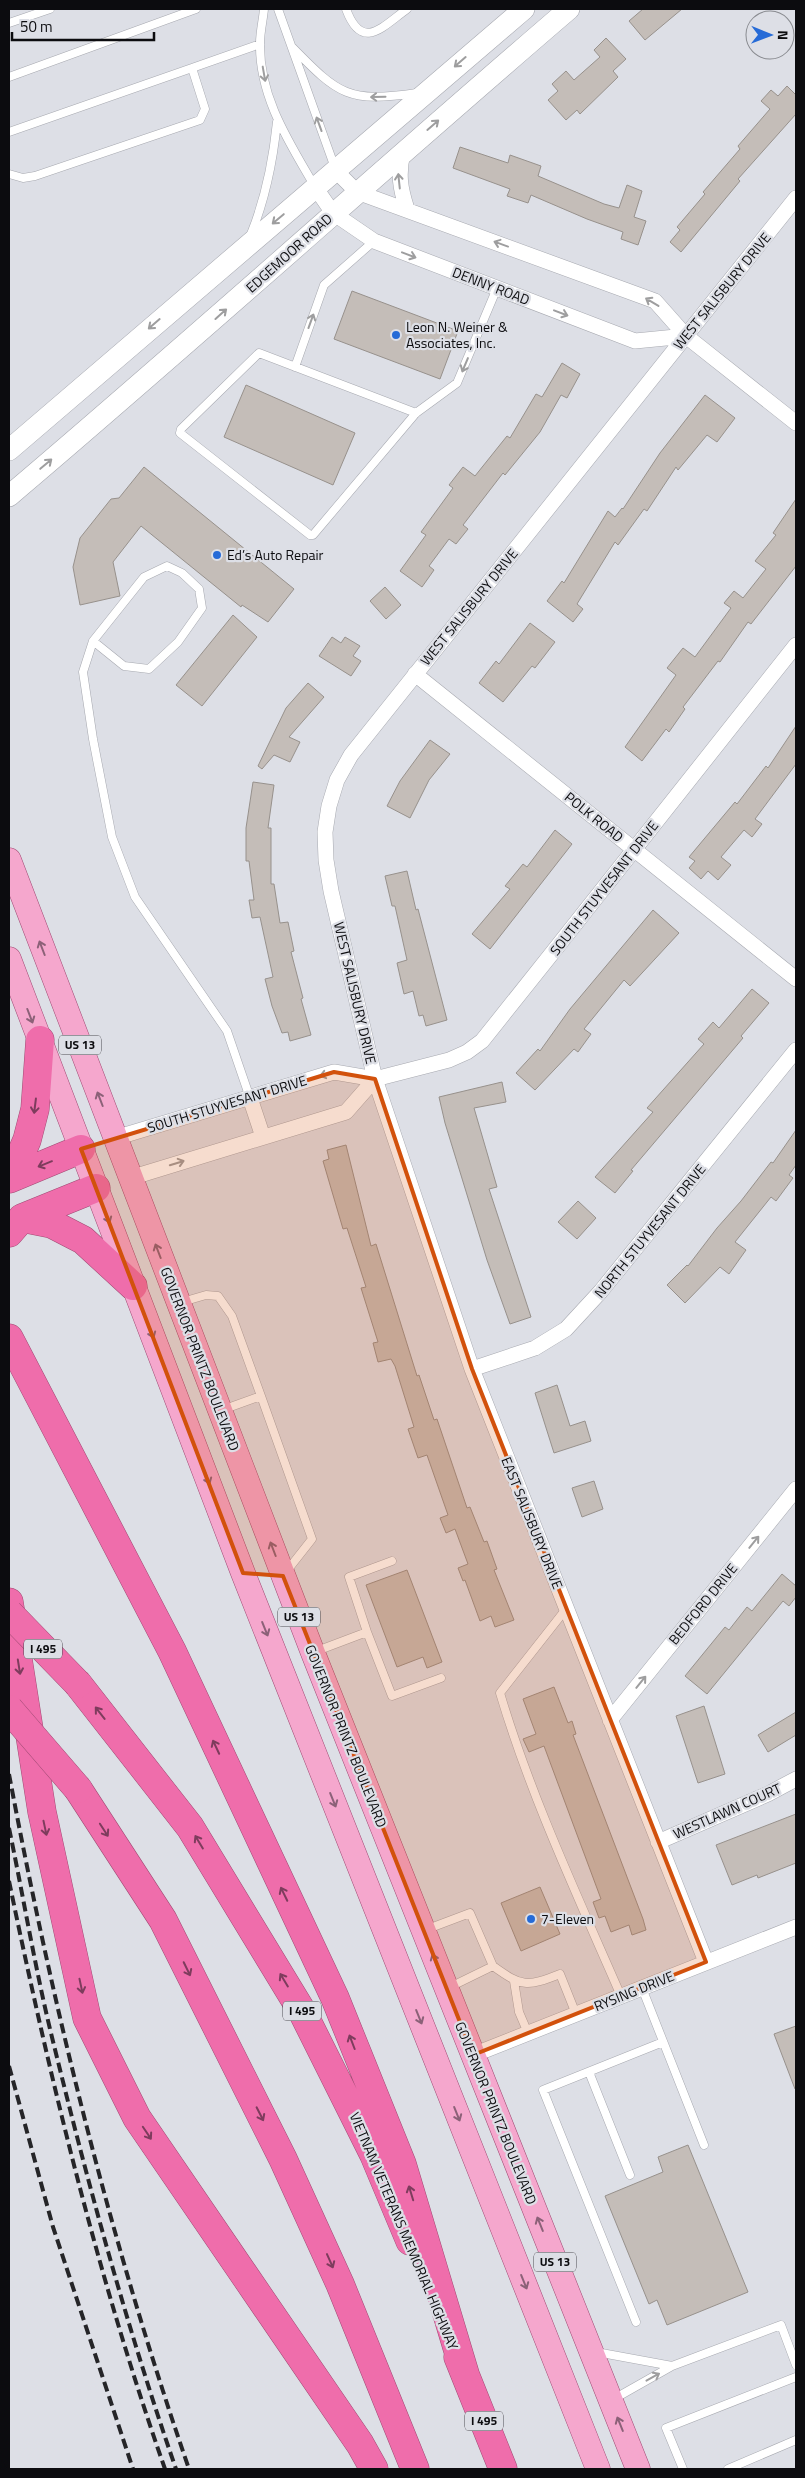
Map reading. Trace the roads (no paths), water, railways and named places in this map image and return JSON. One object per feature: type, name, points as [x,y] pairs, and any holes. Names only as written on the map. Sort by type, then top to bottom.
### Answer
[{"type":"highway","points":[[10,1178],[27,1140],[36,1109],[40,1040]]},
{"type":"highway","points":[[10,1178],[81,1149]]},
{"type":"highway","points":[[15,1225],[96,1188]]},
{"type":"highway","points":[[15,1225],[52,1224],[83,1240],[133,1286]]},
{"type":"highway","points":[[9,1338],[172,1651],[335,1998],[402,2164],[465,2374]]},
{"type":"highway","points":[[9,1602],[42,1812],[88,2018],[136,2118],[360,2444],[374,2469]]},
{"type":"highway","name":"VIETNAM VETERANS MEMORIAL HIGHWAY","points":[[9,1614],[78,1684],[190,1827],[303,2013],[374,2155],[503,2469]]},
{"type":"highway","points":[[9,1709],[78,1789],[163,1920],[283,2159],[340,2284],[415,2469]]},
{"type":"main road","points":[[9,450],[247,244],[524,9]]},
{"type":"main road","name":"EDGEMOOR ROAD","points":[[9,496],[158,370],[357,192],[569,9]]},
{"type":"main road","name":"GOVERNOR PRINTZ BOULEVARD","points":[[9,860],[312,1653],[638,2469]]},
{"type":"main road","name":"US 13","points":[[9,959],[243,1572],[598,2469]]},
{"type":"main road","name":"SOUTH STUYVESANT DRIVE","points":[[81,1149],[115,1138]]},
{"type":"main road","points":[[96,1188],[130,1178]]},
{"type":"main road","points":[[243,1572],[283,1576]]},
{"type":"main road","points":[[439,2068],[473,2055]]},
{"type":"main road","points":[[562,2376],[610,2401]]},
{"type":"street","points":[[403,152],[398,170],[399,186],[407,209]]},
{"type":"street","points":[[335,170],[357,192],[655,301],[686,336],[796,423]]},
{"type":"street","name":"DENNY ROAD","points":[[315,187],[333,214],[374,241],[635,341],[686,336]]},
{"type":"street","name":"WEST SALISBURY DRIVE","points":[[375,1079],[331,891],[325,832],[329,806],[337,780],[351,754],[796,198]]},
{"type":"street","name":"SOUTH STUYVESANT DRIVE","points":[[115,1138],[334,1072],[375,1079],[449,1060],[467,1052],[482,1041],[796,645]]},
{"type":"street","name":"POLK ROAD","points":[[415,674],[796,979]]},
{"type":"street","name":"NORTH STUYVESANT DRIVE","points":[[472,1370],[535,1348],[551,1340],[572,1324],[601,1291],[796,1050]]},
{"type":"street","points":[[130,1178],[346,1112],[375,1079]]},
{"type":"street","name":"EAST SALISBURY DRIVE","points":[[375,1079],[472,1370],[706,1962]]},
{"type":"street","points":[[250,1098],[262,1137]]},
{"type":"street","name":"BEDFORD DRIVE","points":[[610,1720],[796,1489]]},
{"type":"street","name":"WESTLAWN COURT","points":[[658,1842],[768,1794],[796,1779]]},
{"type":"street","name":"RYSING DRIVE","points":[[473,2055],[796,1928]]},
{"type":"lane","points":[[9,23],[50,9]]},
{"type":"lane","points":[[9,77],[196,9]]},
{"type":"lane","points":[[264,9],[260,44],[265,79],[277,122],[315,187]]},
{"type":"lane","points":[[278,9],[335,170]]},
{"type":"lane","points":[[346,9],[357,30],[367,34],[375,32],[405,9]]},
{"type":"lane","points":[[9,132],[260,44]]},
{"type":"lane","points":[[291,45],[326,81],[343,91],[363,98],[386,98],[427,91]]},
{"type":"lane","points":[[9,174],[23,178],[35,176],[200,120],[205,109],[192,68]]},
{"type":"lane","points":[[247,244],[267,188],[277,122]]},
{"type":"lane","points":[[295,367],[324,285],[374,241]]},
{"type":"lane","points":[[416,413],[259,353],[181,428],[180,433],[310,535],[313,535],[416,413],[457,383],[497,288]]},
{"type":"lane","points":[[93,641],[124,666],[149,669],[178,642],[202,608],[199,589],[182,573],[167,566],[144,577],[93,641],[82,672],[112,837],[135,897],[227,1031],[250,1098]]},
{"type":"lane","points":[[178,1303],[206,1295],[218,1296],[232,1316],[312,1539],[283,1576]]},
{"type":"lane","points":[[220,1410],[260,1396]]},
{"type":"lane","points":[[392,1561],[349,1577],[367,1632],[392,1696],[441,1678]]},
{"type":"lane","points":[[566,1609],[500,1694],[511,1730],[565,1866],[621,1996]]},
{"type":"lane","points":[[312,1653],[367,1632]]},
{"type":"lane","points":[[424,1931],[470,1913],[493,1966],[514,1981],[535,1984],[560,1974],[576,2014]]},
{"type":"lane","points":[[446,1989],[493,1966]]},
{"type":"lane","points":[[514,1981],[519,2012],[528,2033]]},
{"type":"lane","points":[[642,1988],[704,2146]]},
{"type":"lane","points":[[636,2322],[544,2090],[663,2042]]},
{"type":"lane","points":[[589,2072],[630,2175]]},
{"type":"lane","points":[[610,2401],[672,2366],[781,2325],[796,2365]]},
{"type":"lane","points":[[590,2350],[672,2366]]},
{"type":"lane","points":[[682,2469],[666,2428],[796,2377]]},
{"type":"lane","points":[[728,2469],[796,2440]]},
{"type":"railway","points":[[9,1774],[45,1950],[86,2125],[134,2298],[189,2469]]},
{"type":"railway","points":[[9,1828],[44,2004],[78,2140],[140,2360],[176,2469]]},
{"type":"railway","points":[[9,1881],[41,2030],[77,2178],[118,2324],[165,2469]]},
{"type":"railway","points":[[9,2066],[53,2227],[133,2469]]},
{"type":"place","name":"Leon N. Weiner & Associates, Inc.","points":[[396,335]]},
{"type":"place","name":"Ed’s Auto Repair","points":[[217,555]]},
{"type":"place","name":"7-Eleven","points":[[531,1919]]}]
